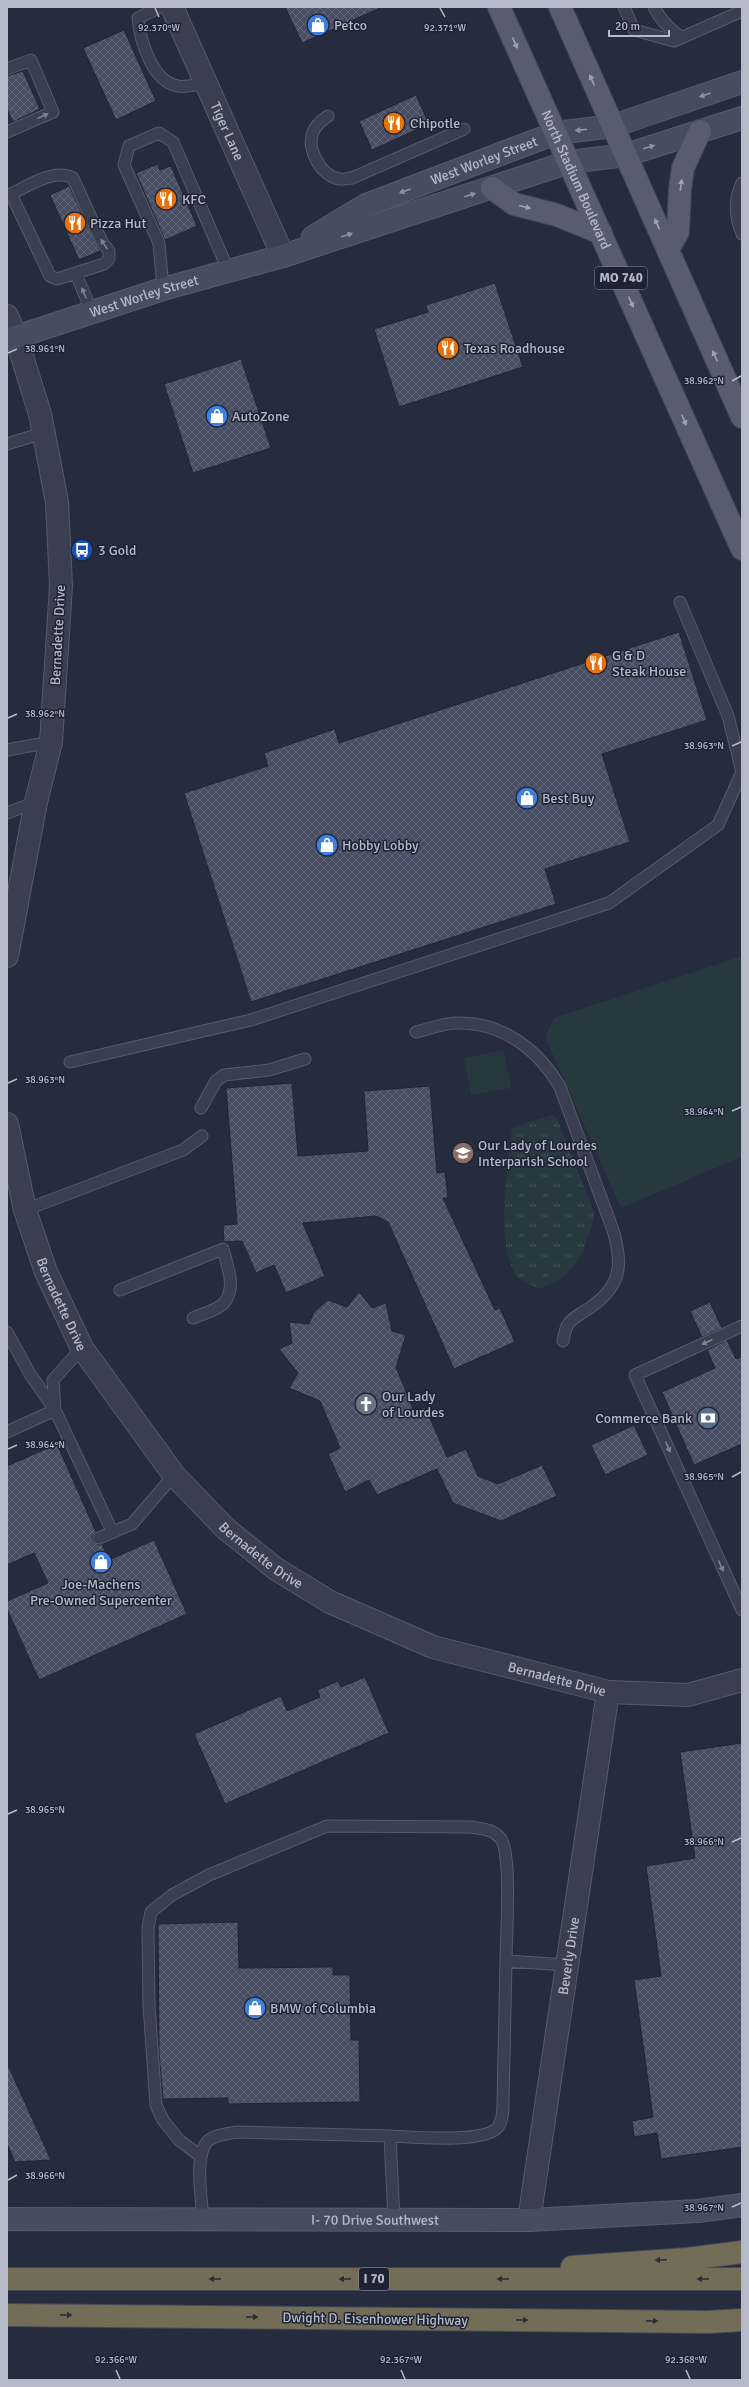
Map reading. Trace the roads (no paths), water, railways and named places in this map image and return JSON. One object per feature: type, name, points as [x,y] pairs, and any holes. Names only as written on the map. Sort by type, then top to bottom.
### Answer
[{"type":"highway","points":[[529,2279],[576,2265],[686,2259],[742,2252]]},
{"type":"highway","name":"I 70","points":[[7,2279],[742,2279]]},
{"type":"highway","name":"Dwight D. Eisenhower Highway","points":[[7,2315],[708,2322],[742,2320]]},
{"type":"highway","points":[[708,2322],[742,2327]]},
{"type":"main road","name":"North Stadium Boulevard","points":[[499,7],[742,549]]},
{"type":"main road","points":[[560,7],[742,417]]},
{"type":"main road","points":[[668,249],[678,232],[680,189],[683,168],[700,131]]},
{"type":"main road","points":[[492,188],[514,204],[557,215],[600,233]]},
{"type":"street","name":"Tiger Lane","points":[[172,7],[283,256]]},
{"type":"street","name":"West Worley Street","points":[[283,256],[366,205],[556,133],[613,126],[742,82]]},
{"type":"street","name":"West Worley Street","points":[[12,338],[163,289],[283,256],[569,162],[626,155],[742,118]]},
{"type":"street","name":"Bernadette Drive","points":[[7,316],[12,338],[40,414],[44,433],[57,502],[61,586],[51,742],[36,802],[10,923],[7,956]]},
{"type":"street","name":"Bernadette Drive","points":[[7,1124],[25,1210],[46,1272],[82,1348],[174,1475],[226,1528],[276,1568],[330,1602],[433,1647],[608,1692],[688,1695],[742,1680]]},
{"type":"street","name":"Beverly Drive","points":[[529,2220],[608,1692]]},
{"type":"street","name":"I- 70 Drive Southwest","points":[[7,2219],[529,2220],[698,2211],[742,2204]]},
{"type":"lane","points":[[160,7],[138,18],[140,38],[159,76],[178,86],[206,83]]},
{"type":"lane","points":[[624,7],[634,30],[674,41],[742,11]]},
{"type":"lane","points":[[654,7],[660,19],[670,29],[682,37]]},
{"type":"lane","points":[[7,69],[31,60],[53,112],[7,132]]},
{"type":"lane","points":[[328,116],[313,131],[311,147],[318,163],[326,174],[340,180],[352,178],[464,129]]},
{"type":"lane","points":[[163,289],[159,243],[124,164],[129,146],[159,133],[173,142],[229,272]]},
{"type":"lane","points":[[65,174],[73,178],[102,242],[109,251],[109,259],[104,264],[76,274],[57,279],[50,276],[9,194],[56,175],[65,174]]},
{"type":"lane","points":[[742,183],[737,192],[736,206],[738,224],[742,234]]},
{"type":"lane","points":[[76,274],[92,312]]},
{"type":"lane","points":[[7,444],[44,433]]},
{"type":"lane","points":[[70,1062],[251,1020],[609,903],[718,825],[742,772],[728,716],[680,602]]},
{"type":"lane","points":[[7,750],[51,742]]},
{"type":"lane","points":[[7,813],[36,802]]},
{"type":"lane","points":[[416,1032],[454,1023],[487,1027],[507,1034],[537,1055],[549,1068],[560,1087],[614,1230],[619,1251],[620,1266],[615,1282],[606,1295],[576,1316],[567,1327],[563,1342]]},
{"type":"lane","points":[[201,1108],[216,1081],[224,1075],[269,1070],[304,1059]]},
{"type":"lane","points":[[25,1210],[183,1150],[202,1136]]},
{"type":"lane","points":[[120,1290],[222,1249],[230,1276],[230,1292],[223,1304],[193,1318]]},
{"type":"lane","points":[[742,1326],[635,1375],[742,1610]]},
{"type":"lane","points":[[7,1332],[30,1374],[55,1410],[112,1532]]},
{"type":"lane","points":[[55,1410],[53,1380],[82,1348]]},
{"type":"lane","points":[[7,1432],[55,1410]]},
{"type":"lane","points":[[99,1538],[132,1524],[174,1475]]},
{"type":"lane","points":[[200,2156],[179,2140],[163,2120],[156,2105],[149,2006],[148,1928],[151,1912],[172,1895],[209,1875],[327,1826],[471,1827],[493,1831],[502,1840],[505,1857],[507,1893],[503,2103],[502,2118],[498,2128],[492,2132],[470,2138],[236,2132],[218,2135],[207,2142],[200,2156],[203,2220]]},
{"type":"lane","points":[[506,1961],[567,1965]]},
{"type":"lane","points":[[390,2136],[394,2220]]},
{"type":"place","name":"Petco","points":[[318,25]]},
{"type":"place","name":"Chipotle","points":[[394,123]]},
{"type":"place","name":"KFC","points":[[166,199]]},
{"type":"place","name":"Pizza Hut","points":[[75,223]]},
{"type":"place","name":"Texas Roadhouse","points":[[448,348]]},
{"type":"place","name":"AutoZone","points":[[217,416]]},
{"type":"place","name":"3 Gold","points":[[82,550]]},
{"type":"place","name":"G & D Steak House","points":[[596,663]]},
{"type":"place","name":"Best Buy","points":[[527,798]]},
{"type":"place","name":"Hobby Lobby","points":[[327,845]]},
{"type":"place","name":"Our Lady of Lourdes Interparish School","points":[[463,1153]]},
{"type":"place","name":"Our Lady of Lourdes","points":[[366,1404]]},
{"type":"place","name":"Commerce Bank","points":[[708,1418]]},
{"type":"place","name":"Joe-Machens Pre-Owned Supercenter","points":[[101,1562]]},
{"type":"place","name":"BMW of Columbia","points":[[255,2008]]}]
